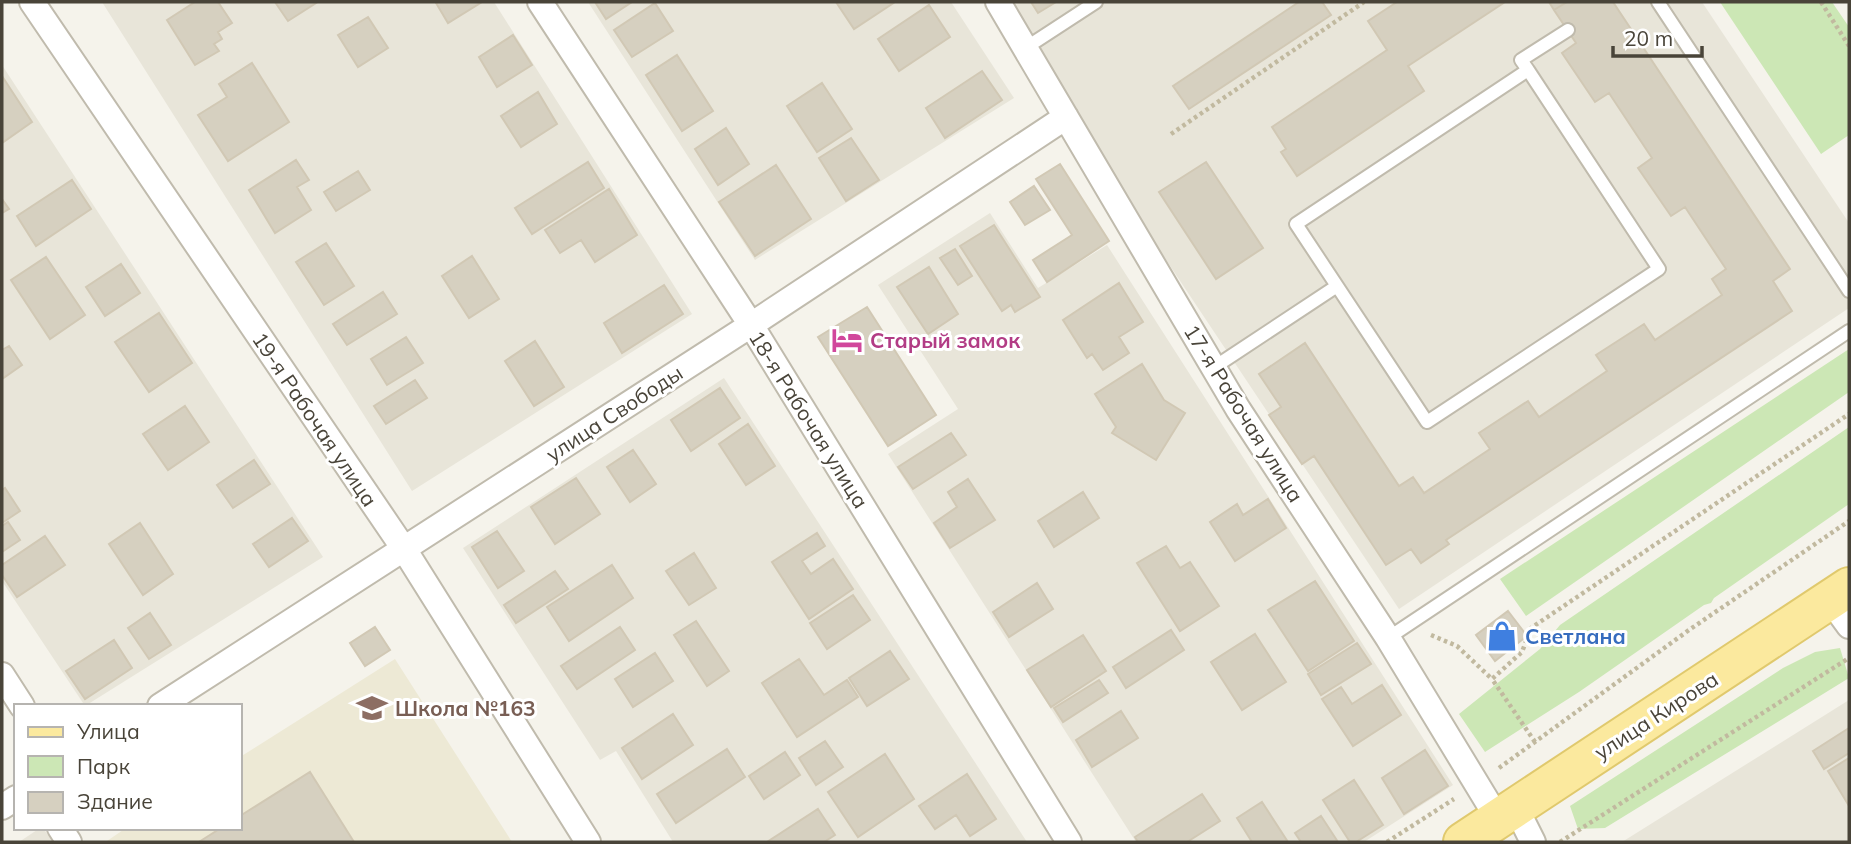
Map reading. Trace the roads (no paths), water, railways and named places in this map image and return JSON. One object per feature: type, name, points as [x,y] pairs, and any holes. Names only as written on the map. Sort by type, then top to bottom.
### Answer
[{"type":"main road","name":"улица Кирова","points":[[1464,842],[1843,605]]},
{"type":"street","name":"19-я Рабочая улица","points":[[32,2],[404,549],[588,842]]},
{"type":"street","name":"18-я Рабочая улица","points":[[540,2],[751,325],[1069,842]]},
{"type":"street","name":"17-я Рабочая улица","points":[[998,2],[1027,47],[1244,420],[1397,631],[1477,784],[1533,842]]},
{"type":"street","name":"улица Свободы","points":[[163,704],[751,325],[1066,117]]},
{"type":"street","points":[[2,675],[21,704]]},
{"type":"lane","points":[[1027,47],[1096,2]]},
{"type":"lane","points":[[1658,2],[1849,291]]},
{"type":"lane","points":[[1528,70],[1296,224],[1427,422],[1659,269],[1528,70],[1521,60],[1568,30]]},
{"type":"lane","points":[[1213,368],[1337,286]]},
{"type":"lane","points":[[1397,631],[1849,331]]},
{"type":"place","name":"Старый замок","points":[[847,340]]},
{"type":"place","name":"Светлана","points":[[1502,636]]},
{"type":"place","name":"Школа №163","points":[[372,708]]}]
